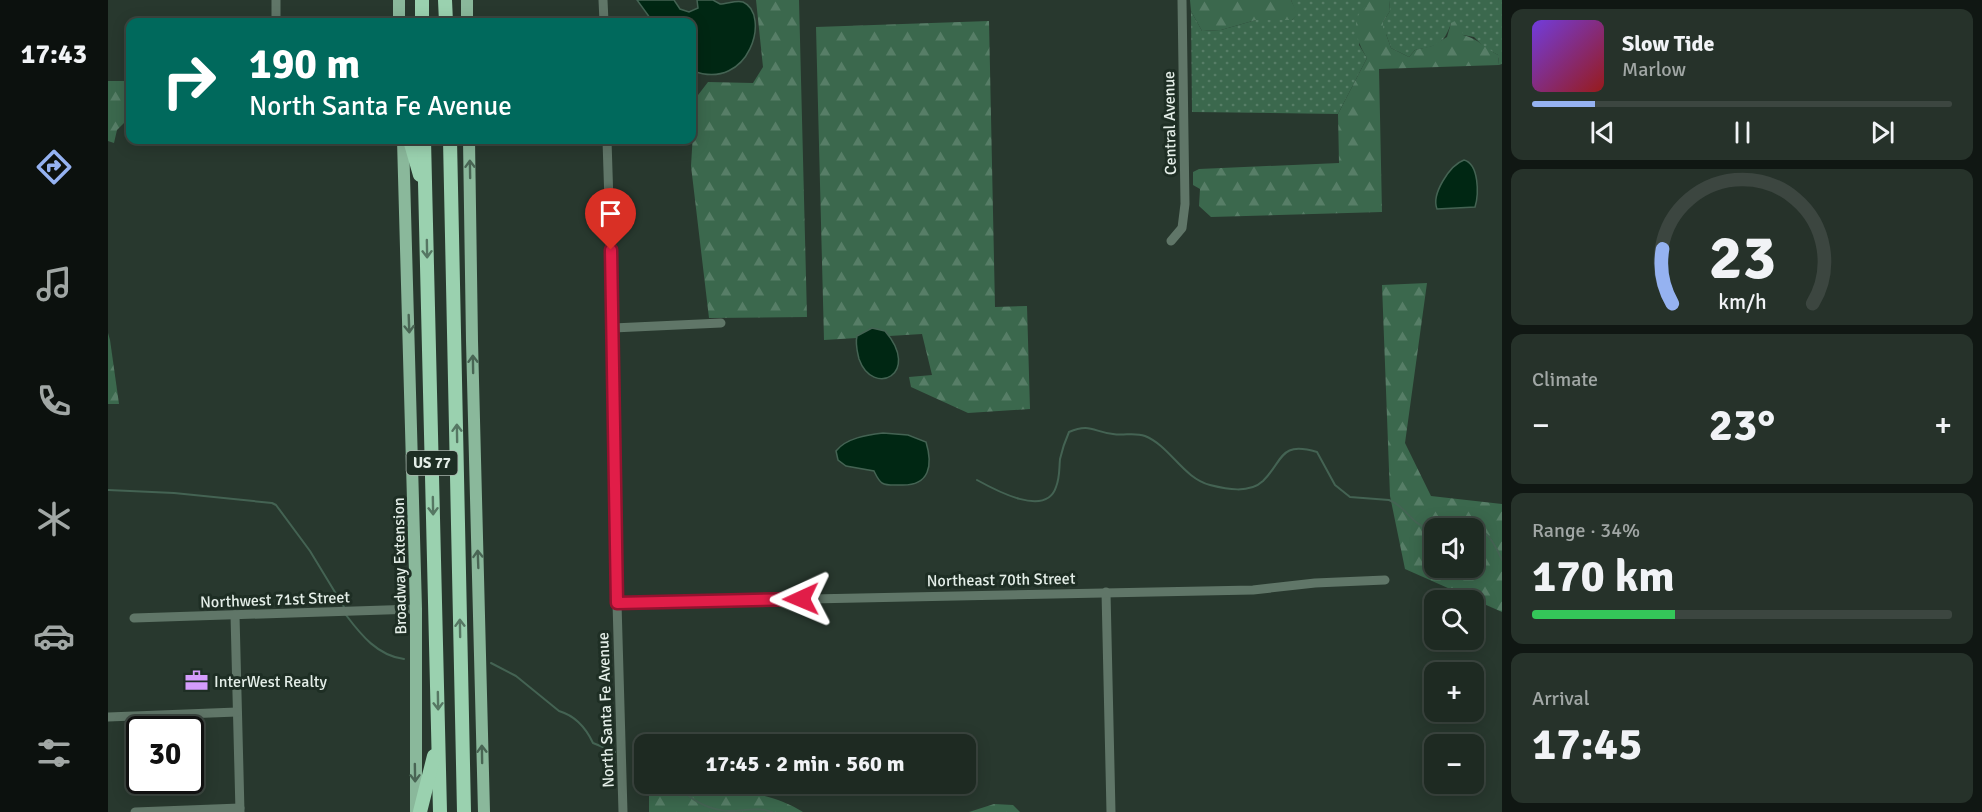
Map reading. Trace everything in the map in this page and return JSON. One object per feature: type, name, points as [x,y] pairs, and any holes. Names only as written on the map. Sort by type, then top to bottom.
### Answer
[{"type":"highway","points":[[422,0],[422,18]]},
{"type":"highway","points":[[445,0],[446,18]]},
{"type":"highway","points":[[411,144],[425,190]]},
{"type":"highway","name":"US 77","points":[[424,144],[440,812]]},
{"type":"highway","name":"US 77","points":[[450,144],[464,812]]},
{"type":"highway","points":[[418,812],[438,736]]},
{"type":"main road","points":[[399,0],[399,18]]},
{"type":"main road","points":[[467,0],[467,18]]},
{"type":"main road","name":"Broadway Extension","points":[[403,144],[416,609],[418,812]]},
{"type":"main road","points":[[469,144],[484,812]]},
{"type":"street","points":[[276,0],[276,18]]},
{"type":"street","points":[[603,0],[604,18]]},
{"type":"street","name":"Central Avenue","points":[[1171,241],[1182,228],[1185,204],[1182,0]]},
{"type":"street","name":"North Santa Fe Avenue","points":[[607,144],[623,812]]},
{"type":"street","points":[[613,328],[721,323]]},
{"type":"street","name":"Northeast 70th Street","points":[[617,603],[1253,590],[1315,583],[1385,580]]},
{"type":"street","points":[[1106,592],[1111,812]]},
{"type":"street","name":"Northwest 71st Street","points":[[134,618],[416,609]]},
{"type":"street","points":[[135,812],[240,810],[235,615]]},
{"type":"street","points":[[108,717],[237,712]]},
{"type":"green space","points":[[756,0],[799,0],[807,317],[709,318],[691,166],[692,144],[696,144],[696,98],[708,82],[753,83],[763,67]]},
{"type":"green space","points":[[1190,0],[1291,0],[1298,15],[1292,20],[1256,20],[1221,30],[1202,31],[1191,11]]},
{"type":"green space","points":[[1291,0],[1367,0],[1359,45],[1367,58],[1338,114],[1192,112],[1191,11],[1202,31],[1221,30],[1256,20],[1292,20],[1297,15]]},
{"type":"green space","points":[[1367,0],[1389,0],[1390,11],[1383,22],[1383,33],[1386,34],[1391,48],[1409,57],[1415,50],[1432,46],[1447,37],[1451,23],[1459,19],[1463,35],[1498,55],[1499,65],[1379,69],[1382,212],[1211,217],[1199,206],[1200,189],[1193,185],[1193,172],[1199,169],[1339,163],[1338,114],[1367,58],[1360,45],[1356,24],[1361,11],[1367,6]]},
{"type":"green space","points":[[1389,0],[1502,0],[1502,64],[1499,65],[1498,55],[1485,48],[1474,37],[1463,35],[1451,23],[1442,40],[1415,50],[1409,57],[1391,48],[1386,34],[1383,34],[1383,22],[1390,11]]},
{"type":"green space","points":[[989,21],[995,307],[1027,306],[1030,409],[968,413],[911,387],[909,377],[932,375],[922,334],[824,340],[816,27]]},
{"type":"green space","points":[[108,81],[124,81],[125,122],[117,130],[114,143],[108,141]]},
{"type":"green space","points":[[1427,283],[1405,443],[1431,496],[1502,504],[1502,612],[1484,604],[1484,590],[1452,590],[1425,578],[1484,578],[1484,518],[1424,518],[1424,577],[1405,569],[1390,496],[1382,285]]},
{"type":"green space","points":[[108,333],[110,340],[119,404],[108,404]]},
{"type":"green space","points":[[649,794],[757,794],[789,804],[803,812],[649,812]]},
{"type":"green space","points":[[994,804],[1013,805],[1020,812],[969,812]]},
{"type":"shaded area","points":[[637,0],[674,0],[680,9],[689,12],[698,8],[697,0],[713,0],[720,4],[737,1],[743,2],[751,9],[755,21],[755,35],[750,49],[741,62],[729,71],[713,75],[696,72],[696,18],[650,18]]},
{"type":"shaded area","points":[[1464,160],[1473,167],[1477,180],[1475,207],[1437,209],[1439,188],[1453,168]]},
{"type":"shaded area","points":[[872,328],[885,331],[895,346],[899,359],[897,369],[891,376],[883,379],[874,377],[866,371],[859,359],[857,336]]},
{"type":"shaded area","points":[[883,433],[908,435],[926,442],[929,466],[924,478],[911,484],[886,485],[879,480],[874,471],[846,466],[838,460],[836,451],[845,443],[864,436]]},
{"type":"waterway","points":[[977,480],[1007,495],[1031,501],[1042,500],[1050,496],[1056,487],[1060,459],[1069,432],[1082,428],[1113,434],[1145,436],[1162,447],[1200,481],[1230,489],[1251,488],[1257,485],[1289,451],[1305,449],[1317,452],[1335,485],[1350,497],[1389,500],[1424,527]]},
{"type":"waterway","points":[[108,490],[174,493],[272,503],[276,505],[310,551],[344,607]]},
{"type":"waterway","points":[[1484,532],[1494,544],[1502,560]]},
{"type":"waterway","points":[[346,615],[364,637],[378,649],[404,659]]},
{"type":"waterway","points":[[491,663],[516,676],[559,711],[575,719],[593,743],[615,752]]},
{"type":"waterway","points":[[687,794],[702,804],[718,810],[758,809],[772,812]]},
{"type":"place","name":"InterWest Realty","points":[[196,681]]},
{"type":"route","points":[[611,250],[617,603],[801,599]]}]
